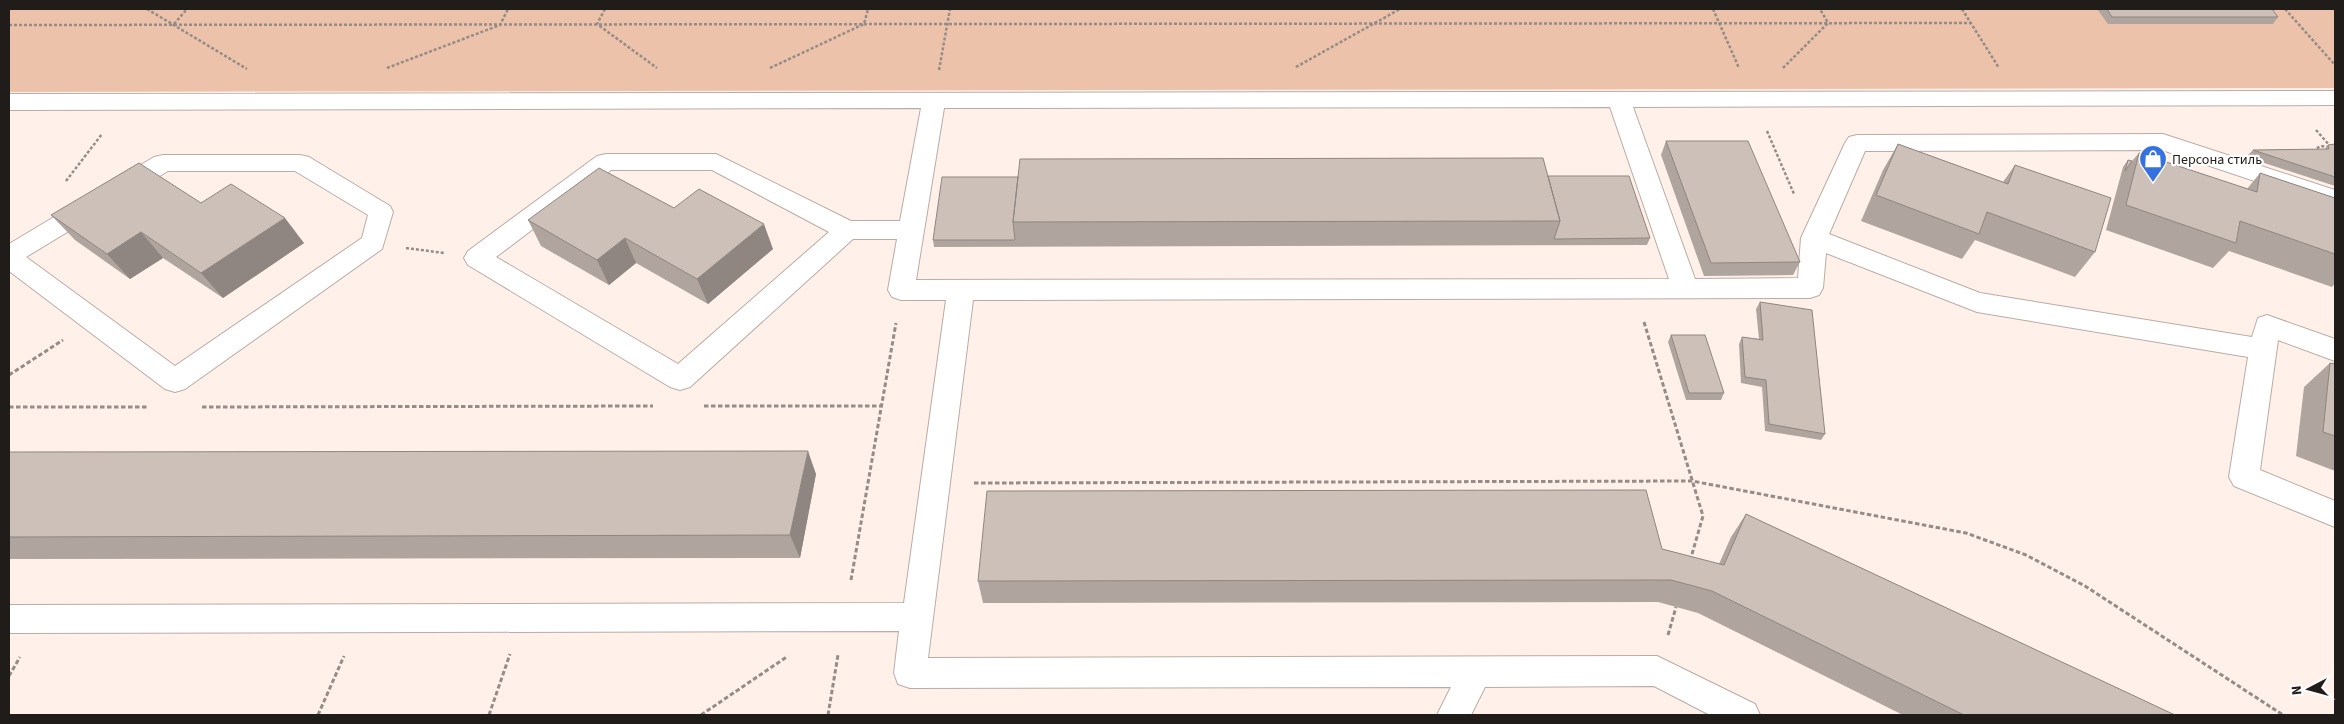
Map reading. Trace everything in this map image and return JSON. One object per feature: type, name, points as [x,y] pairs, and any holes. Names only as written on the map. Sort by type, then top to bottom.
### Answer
[{"type":"street","points":[[9,102],[2335,98]]},
{"type":"street","points":[[934,100],[902,290],[1810,288],[1814,238],[1857,143],[2163,142],[2335,199]]},
{"type":"street","points":[[1619,100],[1685,288]]},
{"type":"street","points":[[848,230],[680,380],[477,258],[606,162],[716,162],[848,230],[912,230]]},
{"type":"street","points":[[163,163],[300,163],[381,212],[373,243],[175,381],[9,257],[163,163]]},
{"type":"street","points":[[1814,238],[1977,302],[2264,349]]},
{"type":"street","points":[[961,290],[910,672],[1657,671],[1743,715]]},
{"type":"street","points":[[2335,350],[2267,325],[2244,477],[2335,514]]},
{"type":"street","points":[[9,619],[917,618]]},
{"type":"street","points":[[1454,715],[1476,671]]},
{"type":"path","points":[[147,9],[250,71]]},
{"type":"path","points":[[174,25],[187,9]]},
{"type":"path","points":[[382,70],[500,25],[508,9]]},
{"type":"path","points":[[597,24],[605,9]]},
{"type":"path","points":[[765,71],[864,24],[868,9]]},
{"type":"path","points":[[934,100],[950,9]]},
{"type":"path","points":[[1239,100],[1400,9]]},
{"type":"path","points":[[1820,9],[1828,23]]},
{"type":"path","points":[[1962,9],[2018,99]]},
{"type":"path","points":[[2285,9],[2335,65]]},
{"type":"path","points":[[9,25],[1971,22]]},
{"type":"path","points":[[1753,99],[1828,23]]},
{"type":"path","points":[[597,24],[702,101]]},
{"type":"path","points":[[2313,126],[2330,146]]},
{"type":"path","points":[[2316,152],[2315,150],[2321,146],[2335,148]]},
{"type":"path","points":[[373,243],[477,258]]},
{"type":"path","points":[[1633,288],[1703,516],[1689,562]]},
{"type":"path","points":[[828,715],[902,290]]},
{"type":"path","points":[[9,375],[92,320]]},
{"type":"path","points":[[198,407],[662,406]]},
{"type":"path","points":[[702,406],[882,406]]},
{"type":"path","points":[[9,407],[150,407]]},
{"type":"path","points":[[936,483],[1692,481],[1966,533],[2026,555],[2085,586],[2283,715]]},
{"type":"path","points":[[489,715],[523,618]]},
{"type":"path","points":[[701,715],[845,618]]},
{"type":"path","points":[[318,715],[360,619]]},
{"type":"shaded area","points":[[9,9],[2335,9],[2335,88],[9,92]]},
{"type":"building","points":[[2107,9],[2272,9],[2278,17],[2112,17]]},
{"type":"building","points":[[1666,141],[1748,141],[1800,262],[1711,263]]},
{"type":"building","points":[[1898,144],[2008,184],[2015,165],[2111,198],[2095,252],[1987,212],[1979,234],[1876,195]]},
{"type":"building","points":[[2335,144],[2335,177],[2253,150],[2329,149],[2328,145]]},
{"type":"building","points":[[2139,153],[2257,192],[2260,173],[2335,198],[2335,254],[2240,221],[2236,243],[2126,205]]},
{"type":"building","points":[[1543,158],[1560,221],[1013,222],[1020,159]]},
{"type":"building","points":[[2128,160],[2132,161],[2125,171]]},
{"type":"building","points":[[139,163],[201,203],[231,184],[285,218],[201,273],[141,232],[107,254],[51,215]]},
{"type":"building","points":[[599,168],[674,208],[699,189],[764,224],[697,279],[625,238],[597,260],[528,220]]},
{"type":"building","points":[[1548,176],[1629,176],[1650,238],[1554,239],[1560,221]]},
{"type":"building","points":[[942,177],[1018,177],[1013,222],[1015,240],[933,240]]},
{"type":"building","points":[[1760,302],[1812,310],[1825,434],[1769,424],[1766,380],[1745,377],[1742,337],[1763,340]]},
{"type":"building","points":[[1671,335],[1705,335],[1724,393],[1689,393]]},
{"type":"building","points":[[2330,363],[2335,364],[2335,436],[2323,432]]},
{"type":"building","points":[[808,451],[790,535],[9,537],[9,452]]},
{"type":"building","points":[[1646,490],[1662,549],[1724,565],[1746,514],[2175,715],[1964,715],[1712,591],[1671,580],[978,581],[987,491]]},
{"type":"place","name":"Персона стиль","points":[[2153,183]]}]
